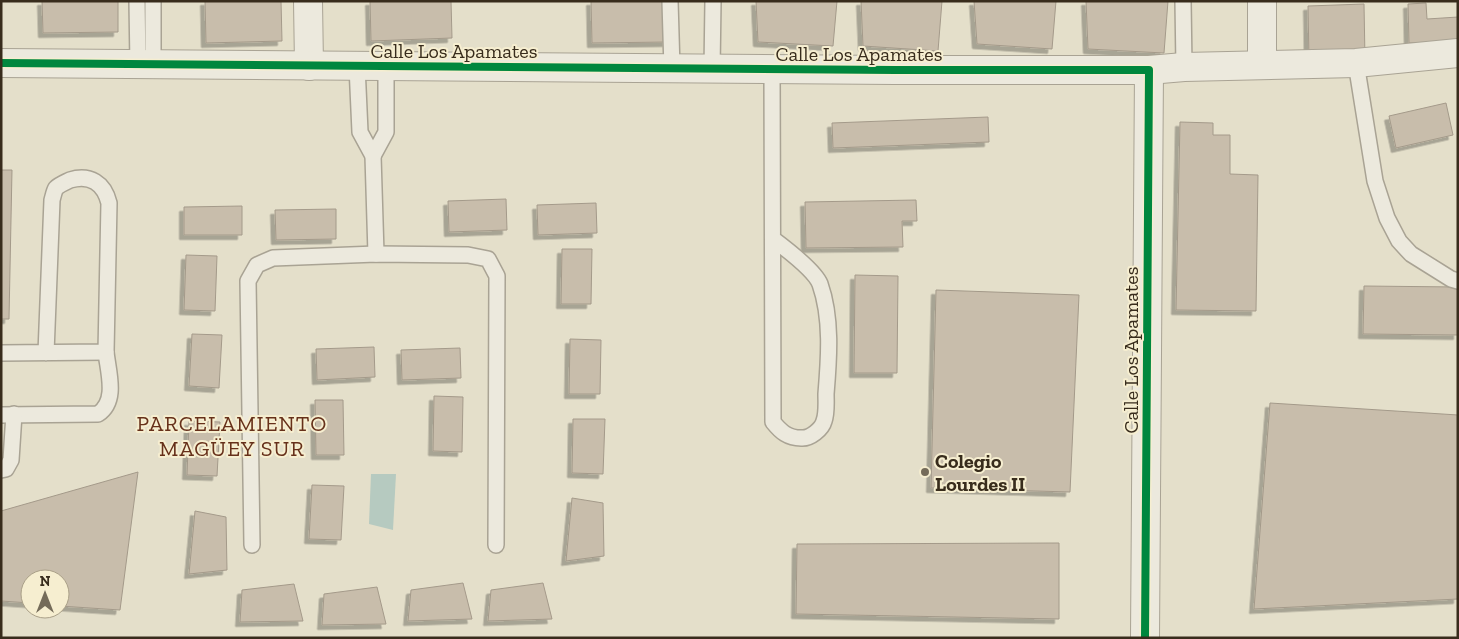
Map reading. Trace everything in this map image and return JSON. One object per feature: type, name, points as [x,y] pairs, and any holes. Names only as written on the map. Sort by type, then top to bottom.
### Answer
[{"type":"street","points":[[308,1],[309,66]]},
{"type":"street","points":[[1262,1],[1262,65]]},
{"type":"street","points":[[1149,70],[1184,67],[1356,63],[1458,53]]},
{"type":"street","name":"Calle Los Apamates","points":[[1,63],[772,70],[1149,70],[1145,638]]},
{"type":"lane","points":[[137,1],[145,65]]},
{"type":"lane","points":[[145,65],[153,1]]},
{"type":"lane","points":[[670,1],[672,69]]},
{"type":"lane","points":[[712,69],[713,1]]},
{"type":"lane","points":[[1183,1],[1184,67]]},
{"type":"lane","points":[[1356,63],[1375,181],[1387,218],[1399,241],[1412,254],[1451,279],[1458,281]]},
{"type":"lane","points":[[357,66],[360,132],[373,156],[376,254]]},
{"type":"lane","points":[[373,156],[386,132],[386,66]]},
{"type":"lane","points":[[772,70],[774,422],[780,431],[790,437],[804,439],[818,431],[824,421],[828,368],[828,320],[819,282],[796,257],[774,239]]},
{"type":"lane","points":[[1,470],[6,469],[12,460],[7,414],[98,414],[109,403],[110,394],[106,352],[109,203],[106,192],[99,184],[87,178],[66,181],[56,188],[52,200],[46,353]]},
{"type":"lane","points":[[252,546],[248,281],[258,265],[273,258],[376,254],[468,255],[488,259],[497,276],[496,546]]},
{"type":"lane","points":[[1,353],[106,352]]},
{"type":"shaded area","points":[[371,474],[396,474],[393,530],[369,524]]},
{"type":"building","points":[[42,1],[118,1],[118,32],[43,33]]},
{"type":"building","points":[[205,1],[281,1],[282,41],[206,43]]},
{"type":"building","points":[[370,1],[451,1],[452,38],[371,41]]},
{"type":"building","points":[[591,1],[666,1],[667,42],[592,43]]},
{"type":"building","points":[[756,1],[837,1],[833,46],[758,42]]},
{"type":"building","points":[[861,1],[942,1],[938,51],[863,46]]},
{"type":"building","points":[[974,1],[1056,1],[1052,49],[977,44]]},
{"type":"building","points":[[1086,1],[1168,1],[1164,53],[1088,49]]},
{"type":"building","points":[[1426,3],[1427,19],[1458,17],[1458,42],[1409,43],[1408,4]]},
{"type":"building","points":[[1364,4],[1365,59],[1309,60],[1308,6]]},
{"type":"building","points":[[1446,103],[1453,135],[1396,148],[1389,116]]},
{"type":"building","points":[[988,117],[989,142],[833,148],[832,123]]},
{"type":"building","points":[[1180,122],[1213,123],[1213,135],[1230,135],[1230,174],[1258,175],[1256,311],[1176,310]]},
{"type":"building","points":[[1,170],[12,170],[9,319],[1,319]]},
{"type":"building","points":[[506,199],[507,230],[449,232],[448,201]]},
{"type":"building","points":[[916,200],[917,221],[902,221],[903,247],[806,248],[805,202]]},
{"type":"building","points":[[596,203],[597,233],[538,235],[537,205]]},
{"type":"building","points":[[242,206],[242,235],[184,235],[184,207]]},
{"type":"building","points":[[336,209],[336,239],[276,240],[275,210]]},
{"type":"building","points":[[562,249],[592,249],[591,304],[561,304]]},
{"type":"building","points":[[186,255],[217,256],[215,311],[184,310]]},
{"type":"building","points":[[855,275],[898,276],[897,373],[854,373]]},
{"type":"building","points":[[1364,286],[1458,287],[1458,335],[1363,334]]},
{"type":"building","points":[[936,290],[1079,295],[1070,492],[931,488]]},
{"type":"building","points":[[192,334],[222,335],[219,388],[189,386]]},
{"type":"building","points":[[570,339],[601,340],[600,394],[569,394]]},
{"type":"building","points":[[374,347],[375,377],[317,380],[316,349]]},
{"type":"building","points":[[460,348],[461,378],[402,380],[401,350]]},
{"type":"building","points":[[434,396],[463,397],[462,452],[433,451]]},
{"type":"building","points":[[315,400],[343,400],[344,455],[316,455]]},
{"type":"building","points":[[1270,403],[1458,415],[1458,599],[1254,609]]},
{"type":"building","points":[[573,419],[605,419],[603,474],[572,473]]},
{"type":"building","points":[[189,421],[220,422],[217,476],[187,475]]},
{"type":"building","points":[[138,472],[120,610],[70,607],[70,569],[20,569],[20,602],[1,601],[1,511]]},
{"type":"building","points":[[312,485],[344,486],[341,540],[309,539]]},
{"type":"building","points":[[572,498],[603,503],[604,556],[566,561]]},
{"type":"building","points":[[195,511],[226,517],[227,570],[189,574]]},
{"type":"building","points":[[1059,543],[1059,619],[796,614],[797,544]]},
{"type":"building","points":[[463,583],[472,619],[408,621],[411,590]]},
{"type":"building","points":[[543,583],[552,619],[488,621],[491,590]]},
{"type":"building","points":[[294,584],[303,621],[240,622],[242,590]]},
{"type":"building","points":[[377,587],[386,624],[322,625],[324,594]]},
{"type":"cycle path","points":[[1,63],[895,70],[1149,70],[1145,638]]},
{"type":"place","name":"Colegio Lourdes II","points":[[925,472]]},
{"type":"district","name":"PARCELAMIENTO MAGÜEY SUR","points":[[232,436]]}]
